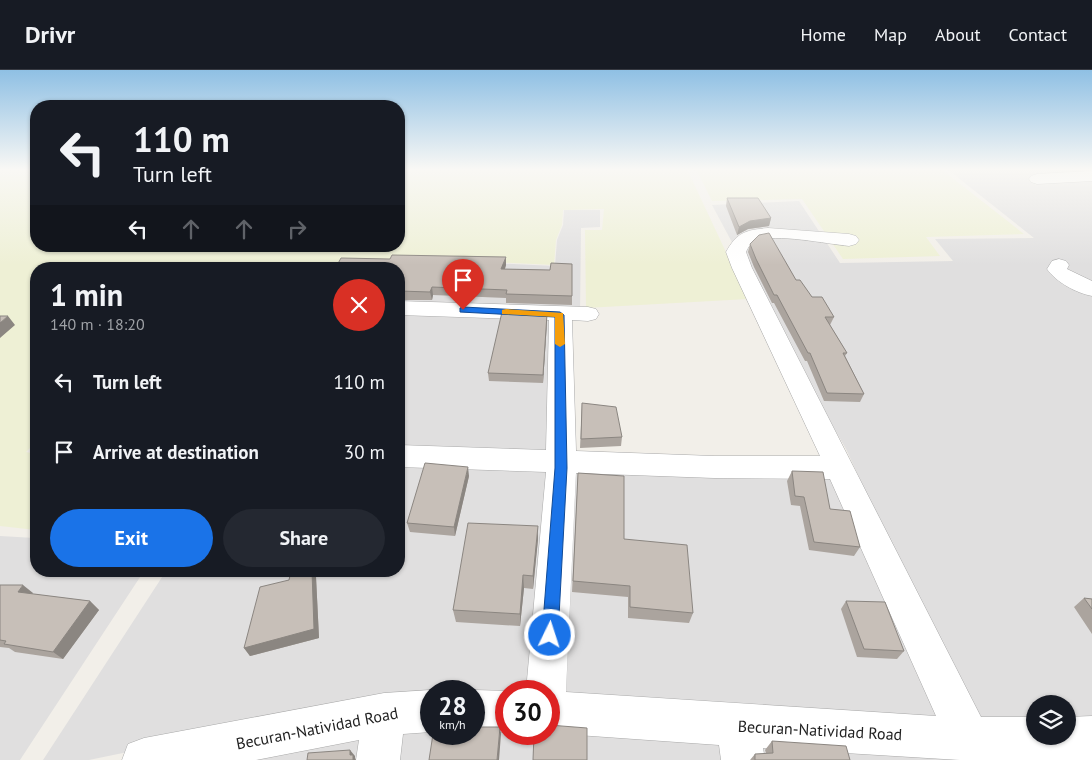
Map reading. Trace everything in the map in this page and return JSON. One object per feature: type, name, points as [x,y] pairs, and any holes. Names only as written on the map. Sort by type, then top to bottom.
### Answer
[{"type":"street","points":[[849,240],[777,234],[758,235],[746,238],[741,242],[736,252],[750,286],[840,468],[969,739]]},
{"type":"street","points":[[1059,265],[1057,269],[1060,273],[1092,290]]},
{"type":"street","points":[[405,308],[574,314],[560,462],[547,680]]},
{"type":"street","points":[[405,456],[714,467],[840,468]]},
{"type":"street","name":"Becuran-Natividad Road","points":[[144,760],[384,714],[420,711]]},
{"type":"street","points":[[378,760],[384,714]]},
{"type":"street","name":"Becuran-Natividad Road","points":[[560,714],[740,743],[969,739],[1031,750],[1092,738]]},
{"type":"shaded area","points":[[799,201],[840,263],[953,261],[935,239],[1034,238],[988,201],[1092,201],[1092,722],[1076,722],[1076,695],[1026,695],[1026,722],[973,722],[846,449],[807,382],[712,205]]},
{"type":"shaded area","points":[[564,210],[600,210],[600,227],[581,228],[580,314],[405,305],[404,262],[423,260],[555,266],[557,240],[563,225]]},
{"type":"shaded area","points":[[405,311],[552,318],[546,463],[831,459],[947,735],[566,707],[560,706],[560,680],[495,680],[495,699],[485,700],[485,680],[420,680],[420,701],[370,702],[89,760],[43,760],[162,577],[405,577]]},
{"type":"shaded area","points":[[0,536],[30,538],[30,577],[140,577],[20,760],[0,760]]},
{"type":"shaded area","points":[[485,719],[495,719],[495,745],[560,745],[560,720],[664,724],[1092,750],[1092,760],[181,760],[367,722],[420,720],[420,745],[485,745]]},
{"type":"green space","points":[[0,201],[30,201],[30,252],[405,252],[405,201],[702,201],[748,299],[586,308],[585,230],[602,230],[604,209],[563,210],[562,225],[556,240],[554,265],[425,259],[398,262],[30,262],[30,448],[26,452],[30,453],[30,529],[0,526]]},
{"type":"green space","points":[[804,201],[982,201],[1024,234],[926,237],[940,256],[843,259]]},
{"type":"building","points":[[728,201],[760,201],[771,218],[750,221],[739,227]]},
{"type":"building","points":[[769,233],[796,280],[800,280],[812,297],[822,297],[834,317],[825,317],[847,353],[843,353],[864,394],[827,393],[810,353],[808,353],[777,295],[774,295],[750,244],[759,235]]},
{"type":"building","points":[[392,255],[506,257],[501,269],[550,270],[551,263],[572,264],[572,296],[506,294],[507,290],[432,287],[430,292],[405,291],[405,262],[339,262],[341,258],[390,259]]},
{"type":"building","points":[[502,312],[547,314],[543,375],[488,373]]},
{"type":"building","points":[[0,316],[8,316],[0,323]]},
{"type":"building","points":[[582,403],[616,407],[622,437],[581,439]]},
{"type":"building","points":[[425,463],[468,467],[454,527],[407,523]]},
{"type":"building","points":[[792,471],[823,472],[830,509],[850,511],[860,547],[814,542],[804,497],[795,496]]},
{"type":"building","points":[[578,473],[624,476],[624,539],[687,545],[693,613],[630,607],[630,586],[573,581]]},
{"type":"building","points":[[468,523],[538,526],[533,576],[523,575],[520,614],[453,610]]},
{"type":"building","points":[[290,577],[312,577],[314,629],[244,648],[260,587],[289,580]]},
{"type":"building","points":[[0,585],[23,585],[18,592],[90,601],[53,652],[4,644],[6,641],[0,640]]},
{"type":"building","points":[[1084,598],[1092,599],[1092,609]]},
{"type":"building","points":[[846,601],[885,602],[904,651],[864,649]]},
{"type":"building","points":[[560,726],[587,728],[587,760],[533,760],[534,745],[560,745]]},
{"type":"building","points":[[485,727],[495,727],[495,745],[498,745],[497,760],[429,760],[431,745],[485,745]]},
{"type":"building","points":[[772,741],[846,746],[850,760],[755,760],[755,754],[773,753]]},
{"type":"building","points":[[350,750],[353,760],[307,760],[308,753]]},
{"type":"slow traffic","points":[[506,312],[560,315],[560,344]]},
{"type":"route","points":[[463,310],[560,315],[561,468],[550,635]]}]
